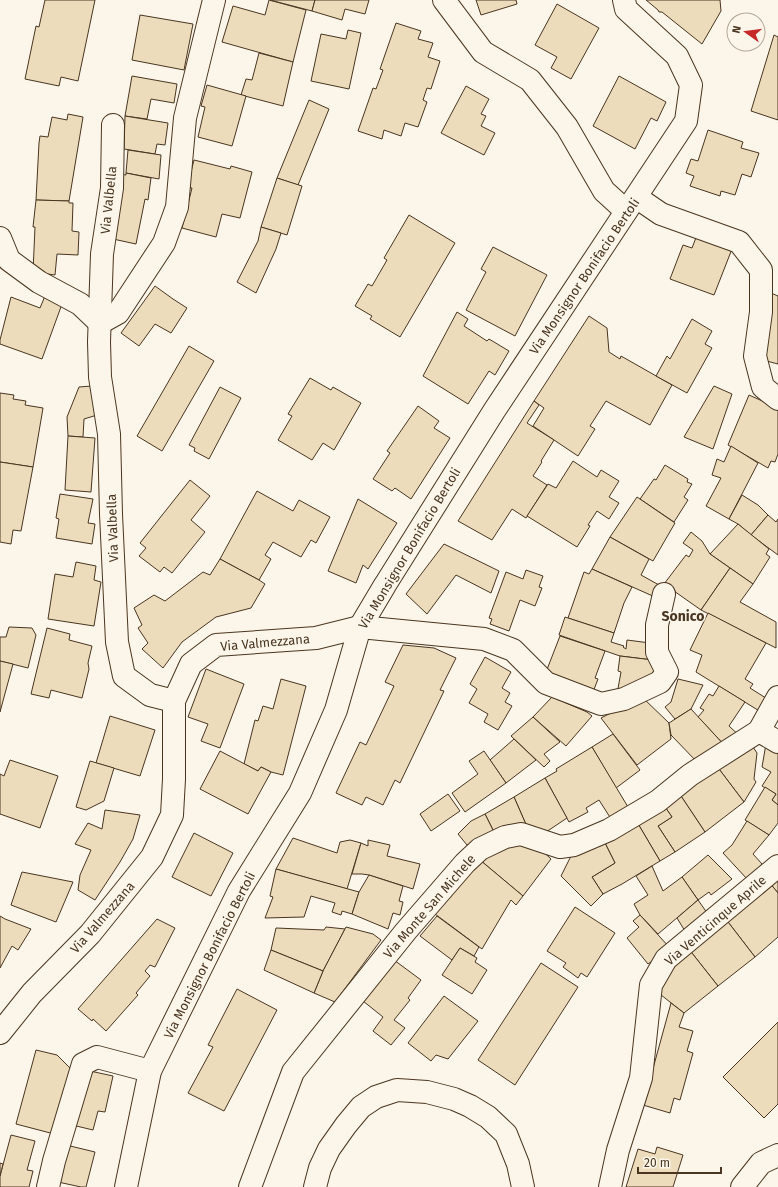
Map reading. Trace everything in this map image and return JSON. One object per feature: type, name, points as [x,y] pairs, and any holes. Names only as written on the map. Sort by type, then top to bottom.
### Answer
[{"type":"street","points":[[0,238],[9,260],[39,282],[80,304],[100,323],[118,313],[164,243],[177,207],[185,118],[214,0]]},
{"type":"street","points":[[444,0],[483,52],[530,80],[567,127],[604,191],[631,204],[739,242],[761,270],[761,312],[755,356],[763,387],[778,399]]},
{"type":"street","name":"Via Monsignor Bonifacio Bertoli","points":[[126,1187],[150,1071],[239,891],[300,793],[336,710],[360,627],[384,585],[494,411],[686,121],[691,85],[677,56],[626,9],[624,0]]},
{"type":"street","name":"Via Valbella","points":[[113,125],[112,188],[102,254],[100,377],[108,434],[117,642],[124,676],[150,695],[174,701]]},
{"type":"street","name":"Via Valmezzana","points":[[0,1033],[32,993],[90,934],[152,857],[172,815],[174,779],[174,701],[191,664],[216,644],[316,638],[360,627],[484,639],[513,650],[546,683],[601,704],[632,696],[660,682],[667,672],[657,652],[657,625],[664,594]]},
{"type":"street","name":"Via Monte San Michele","points":[[250,1187],[293,1072],[406,931],[464,863],[480,849],[505,837],[521,834],[560,847],[574,845],[609,830],[658,801],[690,775],[759,731],[778,697]]},
{"type":"street","points":[[759,731],[778,742]]},
{"type":"street","name":"Via Venticinque Aprile","points":[[610,1187],[618,1150],[641,1078],[651,985],[666,960],[778,866]]},
{"type":"street","points":[[48,1187],[54,1161],[83,1064],[97,1057],[150,1071]]},
{"type":"street","points":[[315,1187],[320,1168],[329,1149],[361,1107],[376,1097],[397,1090],[426,1092],[454,1099],[470,1106],[488,1117],[506,1134],[518,1164],[523,1187]]},
{"type":"street","points":[[742,1187],[761,1163],[778,1155]]},
{"type":"building","points":[[45,0],[95,0],[78,81],[61,77],[59,86],[25,79],[36,26],[39,27]]},
{"type":"building","points":[[269,0],[306,10],[293,62],[222,42],[233,6],[265,15]]},
{"type":"building","points":[[270,0],[315,0],[312,11]]},
{"type":"building","points":[[315,0],[369,0],[365,14],[345,9],[342,20],[312,11]]},
{"type":"building","points":[[476,0],[516,0],[517,4],[481,15]]},
{"type":"building","points":[[646,0],[720,0],[721,11],[702,44],[662,12],[659,12]]},
{"type":"building","points":[[557,4],[599,28],[571,79],[551,68],[557,57],[535,45]]},
{"type":"building","points":[[140,15],[193,24],[184,70],[132,60]]},
{"type":"building","points":[[396,23],[421,31],[418,39],[433,43],[428,57],[440,61],[431,89],[427,88],[423,100],[427,102],[418,127],[405,123],[401,136],[384,130],[382,139],[358,131],[373,88],[376,89],[383,70],[380,69]]},
{"type":"building","points":[[348,30],[361,33],[349,89],[311,81],[321,34],[346,39]]},
{"type":"building","points":[[774,35],[778,37],[778,120],[751,111]]},
{"type":"building","points":[[259,53],[293,62],[283,106],[241,95],[246,79],[252,80]]},
{"type":"building","points":[[132,76],[177,84],[174,103],[151,99],[147,119],[125,116]]},
{"type":"building","points":[[619,76],[666,102],[657,121],[651,118],[635,149],[593,126]]},
{"type":"building","points":[[207,85],[246,96],[232,146],[198,137],[205,107],[201,106]]},
{"type":"building","points":[[466,86],[489,99],[481,114],[486,116],[481,126],[495,133],[484,155],[441,133]]},
{"type":"building","points":[[309,100],[329,109],[298,185],[277,178]]},
{"type":"building","points":[[68,114],[83,117],[69,201],[36,200],[40,136],[48,137],[52,117],[67,120]]},
{"type":"building","points":[[125,116],[168,123],[165,145],[157,144],[155,154],[124,149]]},
{"type":"building","points":[[708,130],[743,142],[741,148],[759,153],[751,177],[742,174],[735,195],[721,191],[720,196],[690,186],[694,176],[686,173],[691,159],[698,161]]},
{"type":"building","points":[[128,150],[161,155],[159,179],[126,173]]},
{"type":"building","points":[[194,160],[230,169],[231,166],[252,172],[240,218],[222,214],[216,237],[182,228],[192,188],[187,187]]},
{"type":"building","points":[[126,173],[151,178],[148,200],[145,199],[136,244],[113,239],[119,174],[126,175]]},
{"type":"building","points":[[277,178],[302,186],[287,235],[261,227]]},
{"type":"building","points":[[36,200],[69,201],[69,203],[73,203],[72,231],[79,232],[78,255],[57,254],[55,275],[33,272],[35,227],[33,227]]},
{"type":"building","points":[[409,215],[455,243],[400,337],[370,319],[372,316],[355,306],[368,284],[372,286],[387,260],[384,258]]},
{"type":"building","points":[[261,227],[281,233],[276,249],[256,293],[237,282],[258,241]]},
{"type":"building","points":[[697,235],[732,249],[714,295],[670,279],[683,245],[692,248]]},
{"type":"building","points":[[493,247],[547,275],[515,336],[466,310],[486,272],[481,269]]},
{"type":"building","points":[[155,286],[187,308],[171,333],[155,324],[139,346],[121,333]]},
{"type":"building","points":[[771,293],[778,296],[778,364],[759,359]]},
{"type":"building","points":[[45,296],[62,304],[42,359],[0,344],[11,297],[40,308]]},
{"type":"building","points":[[457,312],[468,319],[464,326],[487,341],[489,339],[509,351],[495,375],[489,371],[468,404],[423,376]]},
{"type":"building","points":[[589,316],[607,328],[609,352],[620,359],[621,356],[672,385],[650,425],[606,401],[590,426],[595,429],[578,456],[533,426],[544,408],[534,401]]},
{"type":"building","points":[[692,319],[712,331],[705,344],[712,348],[687,393],[656,376],[667,356],[670,359]]},
{"type":"building","points":[[189,346],[214,361],[162,451],[137,436]]},
{"type":"building","points":[[310,378],[331,390],[333,387],[361,403],[334,450],[323,443],[312,460],[278,440],[292,416],[288,414]]},
{"type":"building","points":[[92,386],[97,415],[84,419],[83,437],[68,436],[67,417],[79,387]]},
{"type":"building","points":[[714,386],[732,394],[713,449],[684,437]]},
{"type":"building","points":[[220,387],[241,398],[209,459],[194,451],[195,448],[189,445]]},
{"type":"building","points":[[0,393],[14,395],[13,399],[26,401],[25,405],[43,408],[33,467],[0,462]]},
{"type":"building","points":[[749,395],[778,410],[778,454],[775,462],[771,461],[768,468],[728,445]]},
{"type":"building","points":[[534,401],[539,405],[527,423],[554,440],[533,476],[547,485],[526,518],[512,509],[492,540],[458,521]]},
{"type":"building","points":[[418,406],[439,421],[434,428],[450,438],[411,499],[395,488],[392,491],[373,479],[390,453],[387,451]]},
{"type":"building","points":[[68,436],[95,438],[91,492],[65,490]]},
{"type":"building","points":[[731,446],[758,463],[729,519],[706,506],[721,478],[712,475],[717,459],[724,462]]},
{"type":"building","points":[[573,461],[597,477],[601,470],[619,481],[609,497],[619,503],[609,519],[597,511],[577,547],[527,516],[548,484],[556,488]]},
{"type":"building","points":[[0,462],[33,467],[21,531],[13,530],[11,544],[0,542]]},
{"type":"building","points":[[665,465],[688,479],[687,482],[692,484],[684,497],[688,500],[674,522],[640,499],[654,479],[656,480]]},
{"type":"building","points":[[190,480],[210,496],[191,520],[205,532],[172,573],[164,567],[160,572],[139,556],[146,548],[140,543]]},
{"type":"building","points":[[257,491],[293,511],[299,500],[330,517],[316,543],[311,540],[301,557],[273,542],[265,555],[271,559],[259,580],[220,559]]},
{"type":"building","points":[[60,494],[93,499],[88,523],[95,524],[92,544],[56,538],[59,519],[56,518]]},
{"type":"building","points":[[742,495],[758,505],[768,515],[751,535],[738,524],[729,519]]},
{"type":"building","points":[[637,497],[675,523],[653,561],[610,537]]},
{"type":"building","points":[[358,499],[397,523],[368,569],[363,565],[356,583],[328,571]]},
{"type":"building","points":[[768,515],[776,522],[778,519],[778,555],[751,535]]},
{"type":"building","points":[[738,524],[769,549],[766,554],[770,557],[753,584],[710,554]]},
{"type":"building","points":[[691,532],[702,541],[710,554],[730,568],[701,610],[664,584],[686,555],[689,557],[693,550],[683,543]]},
{"type":"building","points":[[610,537],[649,559],[641,575],[659,585],[655,597],[592,569]]},
{"type":"building","points":[[444,544],[499,571],[491,593],[456,575],[427,614],[406,594]]},
{"type":"building","points":[[220,559],[265,584],[251,608],[216,617],[182,642],[163,668],[142,649],[148,643],[138,628],[142,625],[134,608],[154,595],[165,601],[203,572],[210,575]]},
{"type":"building","points":[[76,562],[96,566],[94,580],[101,582],[94,626],[48,619],[55,574],[73,577]]},
{"type":"building","points":[[730,568],[753,584],[740,602],[776,622],[776,648],[701,610]]},
{"type":"building","points":[[592,569],[632,587],[624,603],[614,633],[568,618],[584,572],[589,574]]},
{"type":"building","points":[[526,570],[543,576],[539,587],[542,588],[535,606],[520,600],[509,631],[490,624],[492,619],[489,618],[506,572],[523,579]]},
{"type":"building","points":[[708,613],[766,643],[745,679],[753,684],[750,688],[769,700],[761,712],[696,672],[702,655],[690,650]]},
{"type":"building","points":[[565,617],[614,633],[611,642],[624,646],[623,647],[626,649],[627,640],[650,643],[653,660],[620,656],[559,635]]},
{"type":"building","points":[[9,627],[32,628],[36,635],[28,668],[0,661],[0,637],[6,637]]},
{"type":"building","points":[[47,628],[70,634],[69,640],[92,646],[88,663],[89,669],[82,698],[51,690],[49,698],[31,694]]},
{"type":"building","points":[[560,636],[605,651],[595,678],[598,679],[593,692],[546,672]]},
{"type":"building","points":[[403,645],[434,648],[456,658],[440,690],[444,691],[400,783],[395,780],[383,805],[366,797],[362,805],[336,793],[360,742],[366,745],[394,686],[385,682]]},
{"type":"building","points":[[620,656],[653,660],[654,680],[617,694],[621,672],[618,671]]},
{"type":"building","points":[[485,657],[511,672],[502,688],[510,693],[505,702],[512,706],[498,730],[484,722],[488,714],[469,703],[477,689],[470,684]]},
{"type":"building","points":[[0,661],[13,664],[0,712]]},
{"type":"building","points":[[206,669],[244,684],[220,748],[201,741],[208,724],[188,717]]},
{"type":"building","points":[[281,679],[306,686],[283,775],[271,772],[261,767],[258,771],[244,764],[255,720],[258,721],[263,706],[273,709]]},
{"type":"building","points":[[678,679],[703,685],[691,709],[675,719],[665,707],[671,702]]},
{"type":"building","points":[[719,686],[745,702],[729,726],[742,738],[728,749],[698,717],[704,710],[700,708],[709,694],[713,696]]},
{"type":"building","points":[[552,697],[587,712],[592,716],[566,746],[533,717]]},
{"type":"building","points":[[642,697],[669,723],[671,739],[637,765],[601,718]]},
{"type":"building","points":[[691,709],[726,747],[698,763],[671,735],[669,723]]},
{"type":"building","points":[[110,716],[155,730],[140,776],[96,763]]},
{"type":"building","points":[[533,717],[560,742],[544,754],[550,761],[544,767],[511,736]]},
{"type":"building","points":[[613,734],[640,770],[616,788],[592,747]]},
{"type":"building","points":[[514,739],[536,760],[506,783],[490,760]]},
{"type":"building","points":[[751,744],[757,753],[754,779],[756,782],[744,802],[716,765]]},
{"type":"building","points":[[766,744],[778,751],[778,805],[772,800],[776,794],[762,786],[771,772],[762,767]]},
{"type":"building","points":[[592,747],[631,812],[613,822],[599,800],[586,808],[588,812],[569,822],[545,778],[557,771],[556,769]]},
{"type":"building","points":[[220,751],[258,771],[261,767],[271,772],[248,814],[200,789]]},
{"type":"building","points":[[484,751],[506,783],[465,812],[452,793],[478,774],[469,761]]},
{"type":"building","points":[[10,760],[58,776],[40,828],[0,814],[0,774],[4,776]]},
{"type":"building","points":[[90,761],[114,768],[104,801],[86,810],[76,807]]},
{"type":"building","points":[[716,765],[744,802],[705,832],[679,793]]},
{"type":"building","points":[[545,778],[567,818],[543,834],[528,829],[514,797]]},
{"type":"building","points":[[765,787],[776,794],[772,800],[778,805],[778,823],[769,835],[745,820]]},
{"type":"building","points":[[679,793],[705,832],[675,852],[658,826],[672,817],[663,804]]},
{"type":"building","points":[[448,794],[460,811],[431,831],[420,814]]},
{"type":"building","points":[[514,797],[528,829],[496,836],[485,814]]},
{"type":"building","points":[[663,804],[672,817],[658,826],[675,852],[660,861],[637,822]]},
{"type":"building","points":[[105,810],[140,815],[133,839],[95,900],[78,890],[80,875],[91,850],[75,844],[88,823],[102,829]]},
{"type":"building","points":[[485,814],[496,836],[472,845],[467,845],[458,834],[471,821]]},
{"type":"building","points":[[747,821],[769,835],[753,854],[762,864],[748,880],[723,853],[732,845]]},
{"type":"building","points":[[637,822],[660,861],[603,894],[592,877],[615,863],[604,841]]},
{"type":"building","points":[[194,833],[233,853],[211,896],[172,877]]},
{"type":"building","points":[[522,837],[533,842],[551,859],[523,896],[480,860]]},
{"type":"building","points":[[293,838],[337,853],[340,842],[350,840],[361,843],[347,889],[276,869]]},
{"type":"building","points":[[368,840],[390,845],[387,856],[420,864],[413,889],[369,875],[352,874],[361,843],[368,846]]},
{"type":"building","points":[[604,841],[615,863],[592,877],[603,894],[591,906],[561,876],[572,854]]},
{"type":"building","points":[[708,855],[732,879],[711,895],[709,892],[698,900],[682,877]]},
{"type":"building","points":[[480,860],[523,896],[516,905],[511,900],[482,949],[435,914]]},
{"type":"building","points":[[652,866],[663,891],[682,877],[698,900],[658,934],[640,915],[634,904],[648,895],[636,876]]},
{"type":"building","points":[[276,869],[359,892],[352,914],[342,911],[341,915],[332,912],[335,903],[311,896],[304,917],[265,918],[273,897],[270,896]]},
{"type":"building","points":[[22,872],[73,882],[56,922],[11,905]]},
{"type":"building","points":[[778,874],[778,893],[769,882]]},
{"type":"building","points":[[369,875],[403,886],[399,901],[403,902],[400,915],[393,913],[388,929],[352,914],[359,892]]},
{"type":"building","points":[[769,882],[778,893],[778,937],[755,957],[725,918]]},
{"type":"building","points":[[698,900],[710,917],[688,936],[677,918]]},
{"type":"building","points":[[575,907],[615,933],[587,977],[581,973],[578,978],[563,967],[566,963],[547,951]]},
{"type":"building","points":[[640,915],[670,948],[648,964],[627,938],[639,927],[633,921]]},
{"type":"building","points":[[0,916],[31,929],[18,950],[12,946],[0,968]]},
{"type":"building","points":[[437,916],[479,947],[474,956],[460,948],[452,960],[420,936]]},
{"type":"building","points":[[725,918],[755,957],[718,986],[688,948]]},
{"type":"building","points":[[157,919],[175,928],[155,967],[150,965],[145,971],[150,976],[136,993],[138,995],[106,1031],[93,1019],[92,1021],[78,1009]]},
{"type":"building","points":[[326,927],[345,929],[323,971],[271,950],[276,928],[324,930]]},
{"type":"building","points":[[346,927],[373,934],[381,940],[335,1002],[314,993],[323,971]]},
{"type":"building","points":[[460,948],[477,958],[475,962],[487,970],[472,994],[442,975]]},
{"type":"building","points":[[688,948],[718,986],[684,1013],[656,991]]},
{"type":"building","points":[[271,950],[323,971],[314,993],[264,970]]},
{"type":"building","points":[[394,960],[421,980],[408,998],[410,1000],[394,1020],[405,1028],[391,1045],[373,1031],[383,1017],[363,1001]]},
{"type":"building","points":[[541,963],[578,987],[515,1085],[478,1060]]},
{"type":"building","points":[[237,989],[277,1010],[224,1111],[188,1093],[213,1047],[208,1045]]},
{"type":"building","points":[[444,996],[478,1021],[448,1059],[436,1055],[431,1061],[408,1043]]},
{"type":"building","points":[[671,1003],[684,1013],[679,1027],[693,1031],[687,1051],[693,1053],[680,1100],[674,1098],[670,1113],[643,1105]]},
{"type":"building","points":[[778,1022],[778,1104],[764,1118],[723,1077]]},
{"type":"building","points":[[36,1050],[57,1055],[74,1072],[58,1135],[16,1124]]},
{"type":"building","points":[[90,1071],[113,1076],[105,1112],[98,1111],[93,1130],[68,1124]]},
{"type":"building","points":[[11,1135],[35,1141],[27,1170],[33,1171],[29,1187],[0,1187],[0,1176]]},
{"type":"building","points":[[66,1145],[95,1152],[86,1187],[58,1182]]},
{"type":"building","points":[[657,1147],[683,1155],[673,1187],[626,1187],[638,1149],[655,1154]]},
{"type":"building","points":[[0,1163],[3,1164],[0,1176]]},
{"type":"district","name":"Sonico","points":[[683,616]]}]
